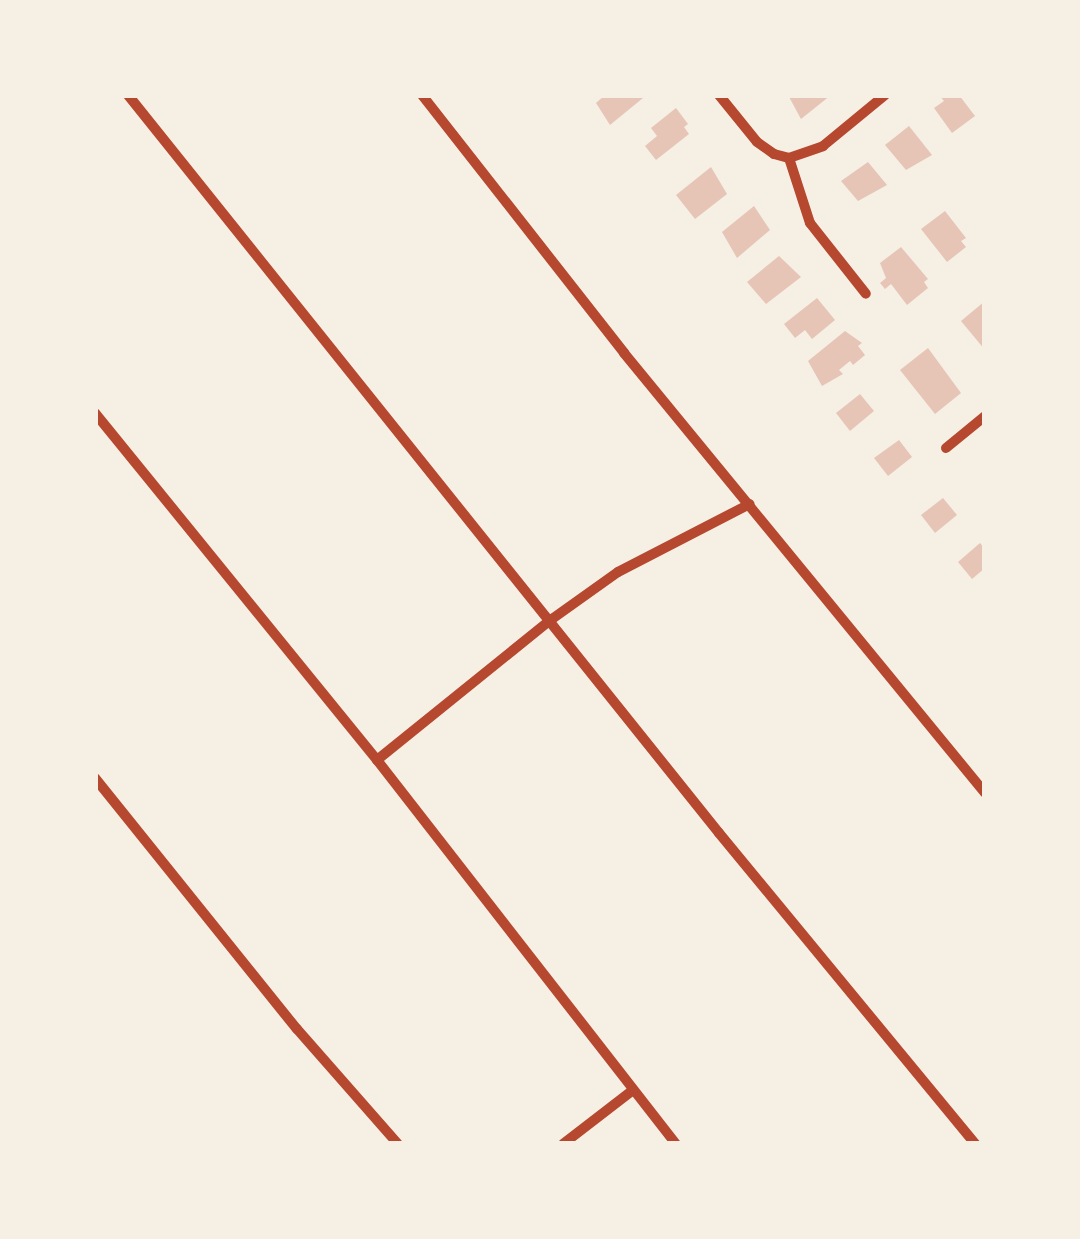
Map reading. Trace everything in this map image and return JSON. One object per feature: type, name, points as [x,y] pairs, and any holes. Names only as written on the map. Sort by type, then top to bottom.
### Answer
[{"type":"street","points":[[128,95],[552,619],[731,848],[976,1144]]},
{"type":"street","points":[[422,95],[624,354],[985,793]]},
{"type":"street","points":[[718,95],[757,142],[774,154],[789,158],[823,146],[885,95]]},
{"type":"street","points":[[789,158],[810,223],[866,294]]},
{"type":"street","points":[[95,413],[377,760],[676,1144]]},
{"type":"street","points":[[946,448],[985,416]]},
{"type":"street","points":[[377,760],[552,619],[618,572],[750,504]]},
{"type":"street","points":[[95,778],[296,1029],[398,1144]]},
{"type":"street","points":[[563,1144],[633,1090]]},
{"type":"building","points":[[605,95],[643,98],[610,125],[596,103]]},
{"type":"building","points":[[788,95],[831,95],[801,119]]},
{"type":"building","points":[[939,95],[959,95],[975,116],[952,133],[934,108],[944,101]]},
{"type":"building","points":[[676,108],[688,124],[684,127],[689,134],[656,160],[645,146],[657,136],[651,128]]},
{"type":"building","points":[[909,126],[932,155],[906,170],[885,145]]},
{"type":"building","points":[[868,162],[887,185],[858,201],[841,181]]},
{"type":"building","points":[[711,167],[727,194],[695,219],[676,195]]},
{"type":"building","points":[[754,206],[770,230],[737,258],[722,232]]},
{"type":"building","points":[[945,211],[966,238],[961,241],[966,247],[947,262],[921,229]]},
{"type":"building","points":[[901,247],[928,279],[924,282],[928,288],[907,305],[891,284],[885,289],[880,283],[886,278],[880,263]]},
{"type":"building","points":[[779,256],[801,277],[766,304],[747,282]]},
{"type":"building","points":[[817,298],[835,320],[812,339],[805,330],[795,338],[784,324]]},
{"type":"building","points":[[985,301],[985,350],[961,321]]},
{"type":"building","points":[[845,331],[862,343],[858,346],[865,355],[853,365],[850,361],[839,370],[843,374],[822,386],[808,361]]},
{"type":"building","points":[[928,348],[961,393],[935,414],[900,370]]},
{"type":"building","points":[[860,394],[874,411],[850,431],[836,413]]},
{"type":"building","points":[[899,440],[912,457],[888,476],[874,458]]},
{"type":"building","points":[[943,498],[957,515],[935,533],[921,515]]},
{"type":"building","points":[[980,543],[985,549],[985,568],[972,579],[958,562]]}]
